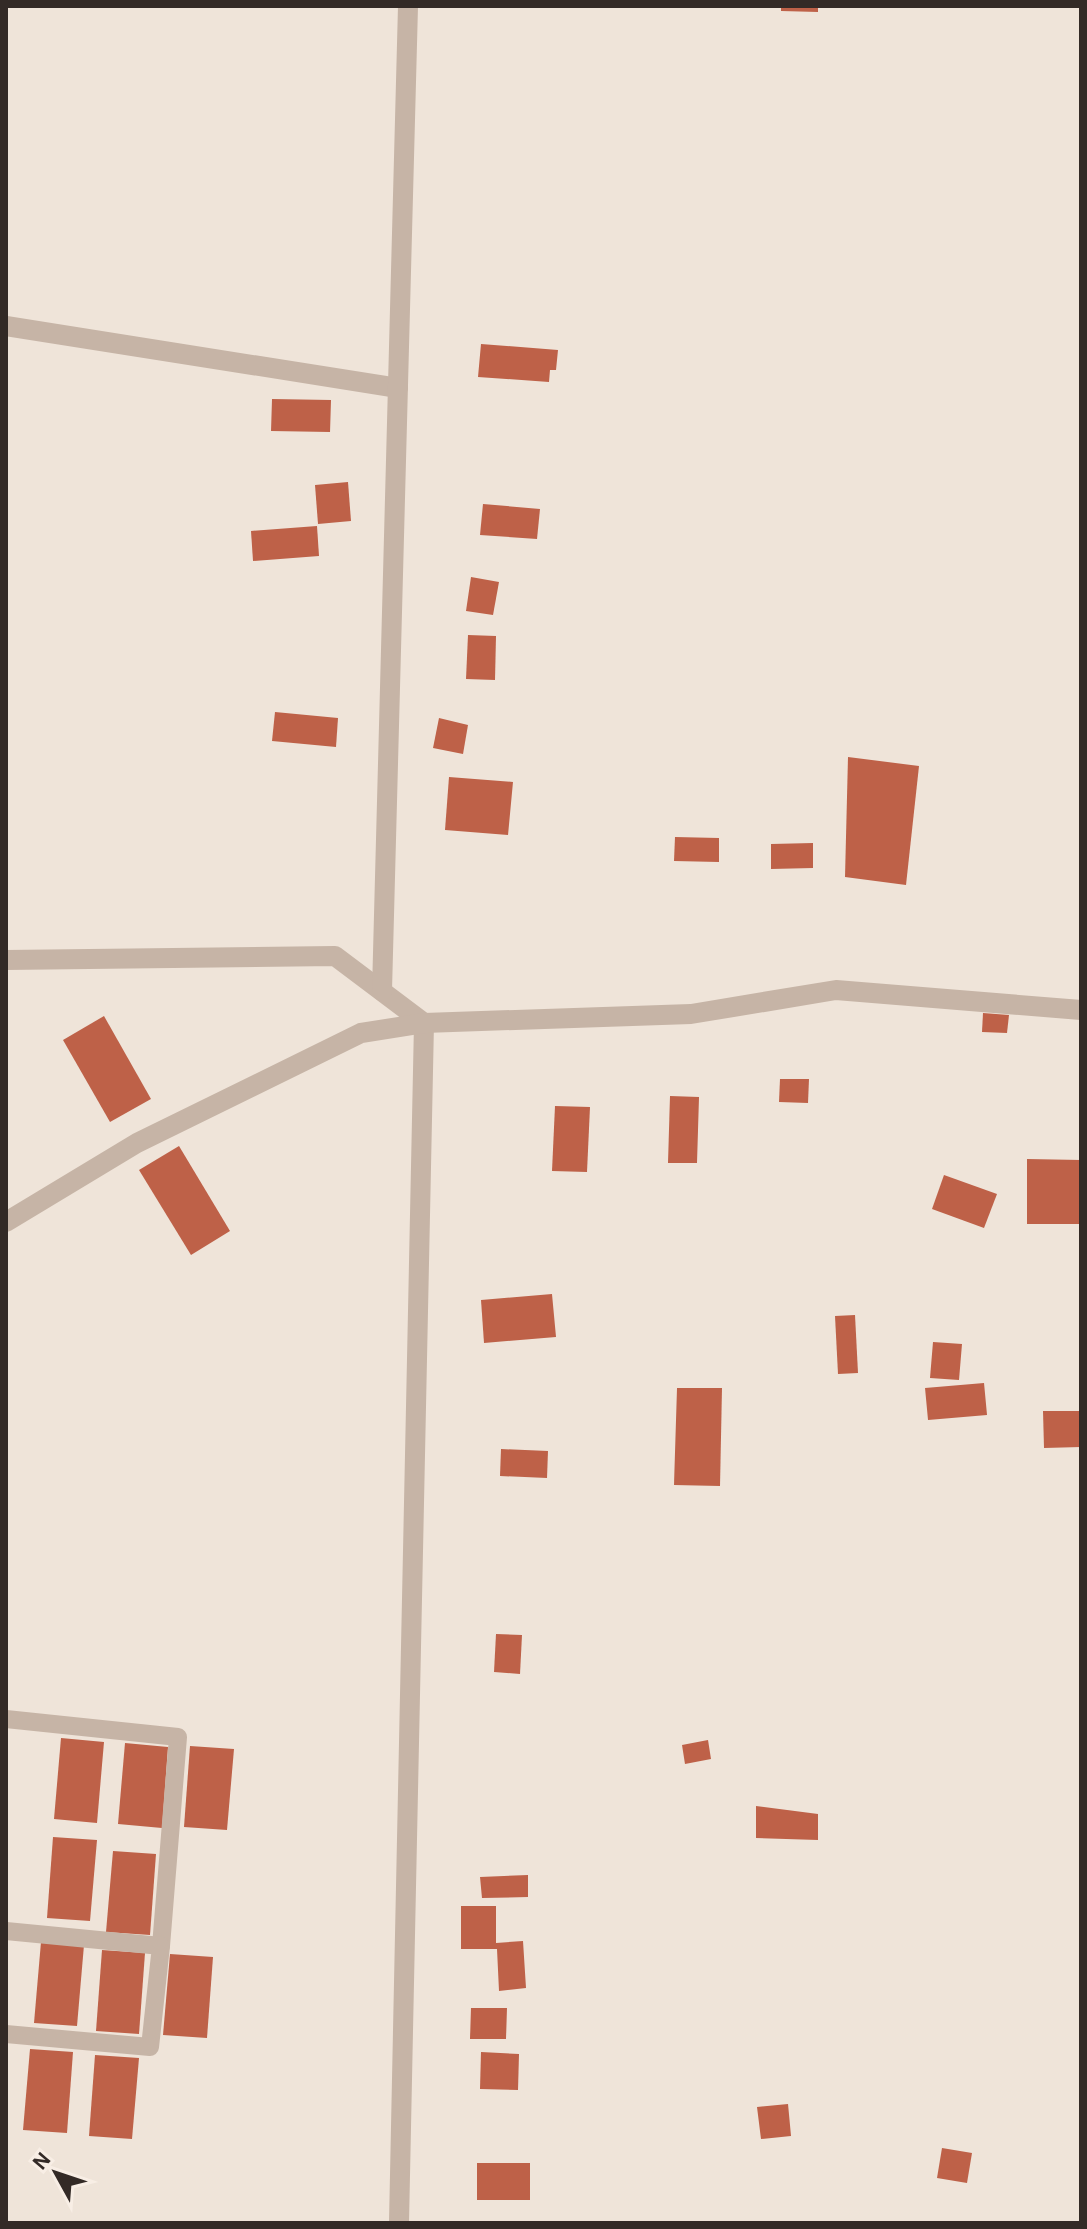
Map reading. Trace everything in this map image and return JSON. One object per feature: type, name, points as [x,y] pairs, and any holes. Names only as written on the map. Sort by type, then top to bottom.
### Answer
[{"type":"street","points":[[382,991],[408,6]]},
{"type":"street","points":[[6,326],[398,388]]},
{"type":"street","points":[[6,960],[335,956],[424,1023]]},
{"type":"street","points":[[6,1222],[137,1143],[361,1033],[424,1023],[691,1014],[836,990],[1081,1010]]},
{"type":"street","points":[[399,2223],[424,1023]]},
{"type":"lane","points":[[6,1719],[178,1737],[150,2047],[6,2034]]},
{"type":"lane","points":[[6,1931],[161,1946]]},
{"type":"building","points":[[781,6],[818,6],[818,12],[781,11]]},
{"type":"building","points":[[481,344],[558,350],[556,370],[550,370],[549,382],[478,377]]},
{"type":"building","points":[[272,399],[331,400],[330,432],[271,431]]},
{"type":"building","points":[[348,482],[351,521],[318,524],[315,485]]},
{"type":"building","points":[[483,504],[540,509],[537,539],[480,535]]},
{"type":"building","points":[[317,526],[319,556],[253,561],[251,531]]},
{"type":"building","points":[[471,577],[499,582],[493,615],[466,611]]},
{"type":"building","points":[[468,635],[496,636],[495,680],[466,679]]},
{"type":"building","points":[[275,712],[338,718],[336,747],[272,741]]},
{"type":"building","points":[[439,718],[468,725],[463,754],[433,748]]},
{"type":"building","points":[[848,757],[919,766],[906,885],[845,877]]},
{"type":"building","points":[[449,777],[513,782],[508,835],[445,830]]},
{"type":"building","points":[[675,837],[719,838],[719,862],[674,861]]},
{"type":"building","points":[[813,843],[813,868],[771,869],[771,844]]},
{"type":"building","points":[[983,1013],[1009,1015],[1007,1033],[982,1032]]},
{"type":"building","points":[[104,1016],[151,1099],[110,1122],[63,1040]]},
{"type":"building","points":[[780,1079],[809,1079],[808,1103],[779,1102]]},
{"type":"building","points":[[670,1096],[699,1097],[697,1163],[668,1163]]},
{"type":"building","points":[[555,1106],[590,1107],[587,1172],[552,1171]]},
{"type":"building","points":[[179,1146],[230,1231],[191,1255],[139,1170]]},
{"type":"building","points":[[1027,1159],[1081,1160],[1081,1224],[1027,1224]]},
{"type":"building","points":[[944,1175],[997,1194],[984,1228],[932,1209]]},
{"type":"building","points":[[552,1294],[556,1337],[484,1343],[481,1300]]},
{"type":"building","points":[[855,1315],[858,1373],[838,1374],[835,1316]]},
{"type":"building","points":[[933,1342],[962,1344],[959,1380],[930,1378]]},
{"type":"building","points":[[984,1383],[987,1415],[928,1420],[925,1388]]},
{"type":"building","points":[[677,1388],[722,1388],[720,1486],[674,1485]]},
{"type":"building","points":[[1043,1411],[1081,1411],[1081,1447],[1044,1448]]},
{"type":"building","points":[[501,1449],[548,1451],[547,1478],[500,1476]]},
{"type":"building","points":[[496,1634],[522,1635],[520,1674],[494,1672]]},
{"type":"building","points":[[61,1738],[104,1742],[97,1823],[54,1819]]},
{"type":"building","points":[[708,1740],[711,1759],[685,1764],[682,1745]]},
{"type":"building","points":[[125,1743],[168,1747],[162,1828],[118,1824]]},
{"type":"building","points":[[190,1746],[234,1749],[227,1830],[184,1827]]},
{"type":"building","points":[[756,1806],[818,1814],[818,1840],[756,1838]]},
{"type":"building","points":[[53,1837],[97,1840],[90,1921],[47,1918]]},
{"type":"building","points":[[113,1851],[156,1854],[150,1935],[106,1932]]},
{"type":"building","points":[[528,1875],[528,1897],[482,1898],[480,1877]]},
{"type":"building","points":[[461,1906],[496,1906],[496,1943],[523,1941],[526,1988],[499,1991],[497,1949],[461,1949]]},
{"type":"building","points":[[41,1942],[84,1945],[77,2026],[34,2023]]},
{"type":"building","points":[[102,1950],[145,1953],[139,2034],[96,2031]]},
{"type":"building","points":[[170,1954],[213,1957],[207,2038],[163,2035]]},
{"type":"building","points":[[471,2008],[507,2008],[506,2039],[470,2039]]},
{"type":"building","points":[[30,2049],[73,2052],[67,2133],[23,2130]]},
{"type":"building","points":[[481,2052],[519,2054],[518,2090],[480,2089]]},
{"type":"building","points":[[95,2055],[139,2058],[132,2139],[89,2136]]},
{"type":"building","points":[[788,2104],[791,2136],[761,2139],[757,2107]]},
{"type":"building","points":[[942,2148],[972,2153],[967,2183],[937,2178]]},
{"type":"building","points":[[477,2163],[530,2163],[530,2200],[477,2200]]}]
